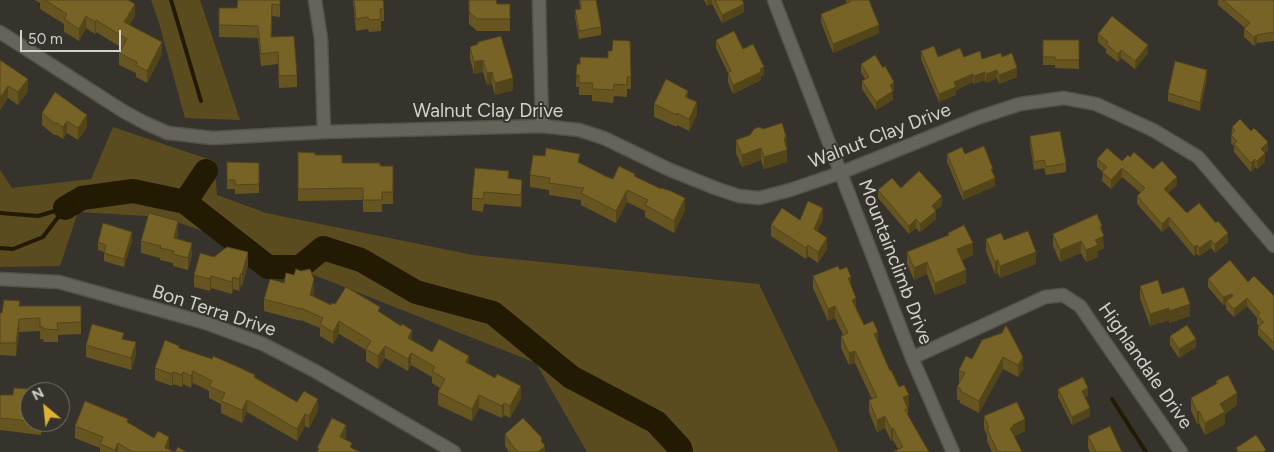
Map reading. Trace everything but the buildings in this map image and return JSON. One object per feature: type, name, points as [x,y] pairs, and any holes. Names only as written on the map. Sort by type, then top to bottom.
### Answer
[{"type":"street","points":[[315,0],[321,39],[324,132]]},
{"type":"street","points":[[539,0],[542,126]]},
{"type":"street","name":"Mountainclimb Drive","points":[[774,0],[912,358],[953,452]]},
{"type":"street","name":"Walnut Clay Drive","points":[[0,32],[123,111],[145,123],[168,132],[213,138],[324,132],[542,126],[579,130],[604,138],[668,169],[715,188],[738,196],[759,198],[840,173],[977,118],[1020,104],[1064,98],[1096,104],[1153,130],[1198,157],[1274,246]]},
{"type":"street","name":"Bon Terra Drive","points":[[0,279],[59,282],[206,324],[263,344],[315,371],[454,452]]},
{"type":"street","name":"Highlandale Drive","points":[[912,358],[1045,297],[1063,295],[1080,306],[1181,452]]},
{"type":"shaded area","points":[[151,0],[200,0],[240,120],[185,118]]},
{"type":"shaded area","points":[[113,127],[214,161],[217,195],[266,213],[473,255],[759,284],[839,452],[587,452],[536,363],[208,233],[163,217],[78,212],[60,266],[0,267],[0,170],[12,188],[91,179]]},
{"type":"waterway","points":[[171,0],[201,101]]},
{"type":"waterway","points":[[206,171],[185,202],[268,267],[300,267],[323,248],[361,260],[416,292],[493,313],[571,377],[656,422],[680,448],[681,452]]},
{"type":"waterway","points":[[65,208],[82,198],[133,191],[185,202]]},
{"type":"waterway","points":[[0,213],[38,216],[65,208]]},
{"type":"waterway","points":[[0,248],[13,249],[43,237],[65,208]]},
{"type":"waterway","points":[[1112,399],[1146,452]]}]
